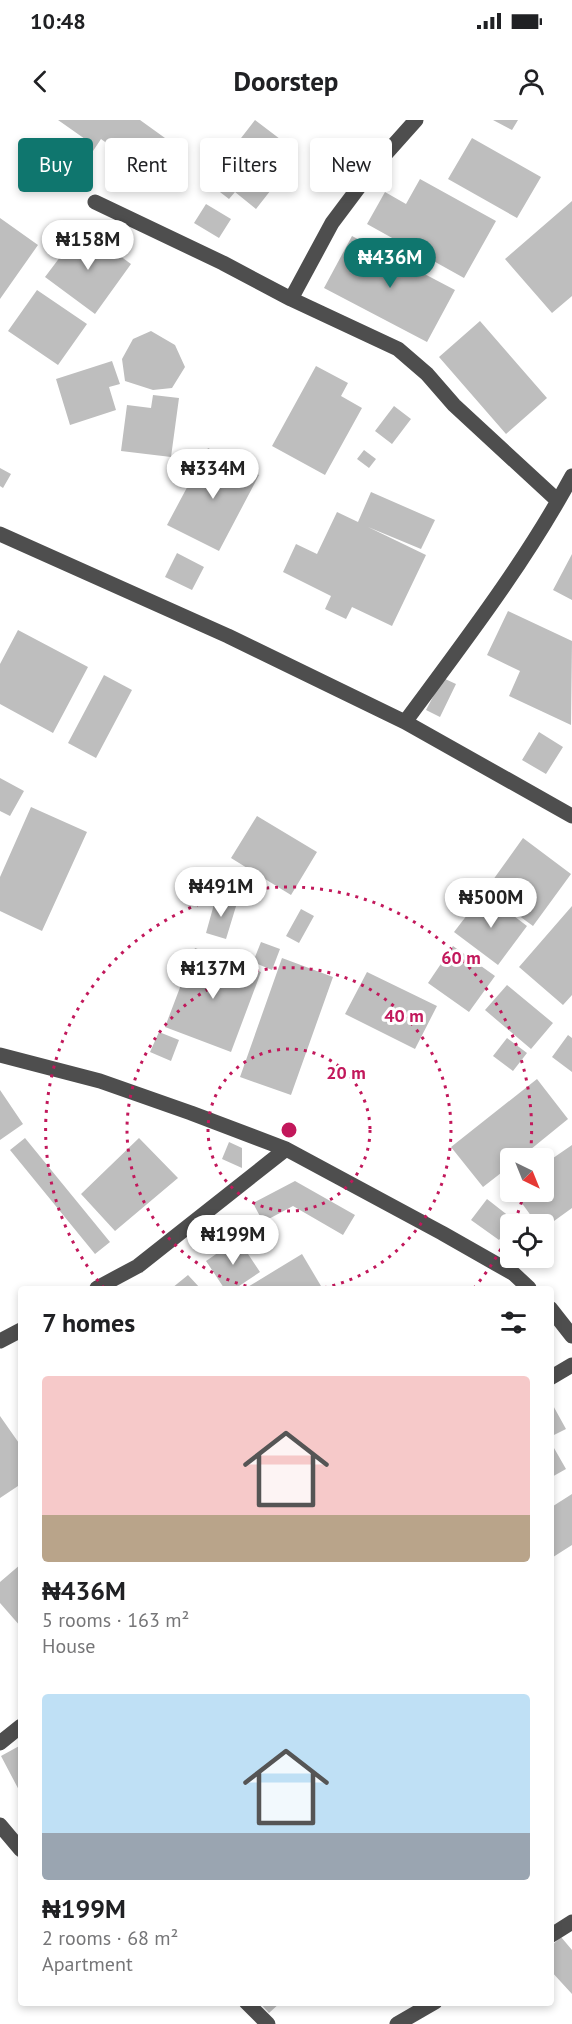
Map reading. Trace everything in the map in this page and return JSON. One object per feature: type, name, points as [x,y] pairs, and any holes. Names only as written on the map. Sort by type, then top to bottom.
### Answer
[{"type":"street","points":[[291,299],[332,223],[374,167],[416,120]]},
{"type":"street","points":[[95,202],[398,349],[426,374],[454,405],[558,501]]},
{"type":"street","points":[[405,722],[496,598],[572,476]]},
{"type":"street","points":[[0,534],[228,636],[405,722],[572,816]]},
{"type":"street","points":[[0,1055],[100,1081],[286,1149],[442,1233],[514,1274],[527,1286]]},
{"type":"street","points":[[101,1286],[138,1266],[286,1149]]},
{"type":"street","points":[[554,1313],[572,1336]]},
{"type":"street","points":[[0,1341],[18,1332]]},
{"type":"street","points":[[554,1376],[572,1365]]},
{"type":"street","points":[[0,1743],[18,1728]]},
{"type":"street","points":[[0,1825],[18,1846]]},
{"type":"street","points":[[554,1933],[572,1922]]},
{"type":"street","points":[[250,2006],[268,2024]]},
{"type":"street","points":[[398,2024],[428,2006]]},
{"type":"building","points":[[58,120],[140,120],[165,138],[105,138],[105,142],[101,139],[93,151],[93,138],[84,138]]},
{"type":"building","points":[[255,120],[279,138],[241,138]]},
{"type":"building","points":[[493,120],[518,120],[512,130]]},
{"type":"building","points":[[472,138],[541,177],[517,218],[448,179]]},
{"type":"building","points":[[420,179],[496,221],[464,278],[367,224],[385,192],[406,204]]},
{"type":"building","points":[[220,192],[235,192],[229,199]]},
{"type":"building","points":[[235,192],[269,192],[256,209]]},
{"type":"building","points":[[572,201],[572,296],[552,313],[505,259]]},
{"type":"building","points":[[206,204],[231,219],[219,238],[194,223]]},
{"type":"building","points":[[0,218],[38,245],[0,299]]},
{"type":"building","points":[[82,228],[131,264],[95,314],[45,277]]},
{"type":"building","points":[[352,236],[455,290],[427,342],[324,288]]},
{"type":"building","points":[[37,290],[87,324],[58,365],[8,331]]},
{"type":"building","points":[[480,321],[547,398],[506,434],[439,357]]},
{"type":"building","points":[[151,331],[175,345],[185,367],[172,388],[153,390],[125,381],[122,359],[133,339]]},
{"type":"building","points":[[112,361],[120,384],[109,387],[116,410],[70,425],[56,379]]},
{"type":"building","points":[[316,366],[348,383],[341,396],[362,408],[325,475],[272,446]]},
{"type":"building","points":[[153,395],[179,398],[171,457],[121,451],[127,405],[151,408]]},
{"type":"building","points":[[394,406],[411,419],[392,444],[375,431]]},
{"type":"building","points":[[208,448],[259,475],[219,551],[167,525]]},
{"type":"building","points":[[364,450],[376,459],[369,468],[357,459]]},
{"type":"building","points":[[0,468],[11,474],[3,488],[0,486]]},
{"type":"building","points":[[371,492],[435,520],[421,549],[368,527],[426,555],[392,626],[352,607],[346,619],[325,609],[331,596],[283,572],[296,544],[317,554],[337,512],[358,522]]},
{"type":"building","points":[[177,553],[204,567],[192,590],[165,577]]},
{"type":"building","points":[[572,554],[572,600],[553,590]]},
{"type":"building","points":[[508,611],[572,641],[571,725],[509,696],[520,671],[487,655]]},
{"type":"building","points":[[18,630],[88,667],[53,733],[0,704],[0,664]]},
{"type":"building","points":[[104,675],[132,690],[96,758],[68,743]]},
{"type":"building","points":[[443,678],[456,684],[440,717],[426,710]]},
{"type":"building","points":[[539,732],[563,747],[546,774],[522,760]]},
{"type":"building","points":[[0,778],[24,791],[10,816],[0,811]]},
{"type":"building","points":[[31,807],[87,832],[42,931],[0,911],[0,877]]},
{"type":"building","points":[[257,816],[317,852],[291,895],[231,858]]},
{"type":"building","points":[[523,838],[571,874],[533,926],[485,891]]},
{"type":"building","points":[[484,893],[527,926],[498,965],[454,932]]},
{"type":"building","points":[[216,897],[237,903],[226,939],[206,933]]},
{"type":"building","points":[[572,906],[572,995],[563,1005],[519,967]]},
{"type":"building","points":[[301,909],[314,916],[299,943],[286,936]]},
{"type":"building","points":[[261,942],[280,949],[272,970],[253,962]]},
{"type":"building","points":[[453,946],[495,976],[469,1012],[428,983]]},
{"type":"building","points":[[195,948],[261,972],[231,1052],[165,1027]]},
{"type":"building","points":[[282,958],[333,977],[291,1095],[240,1077]]},
{"type":"building","points":[[367,972],[437,1006],[415,1049],[345,1014]]},
{"type":"building","points":[[507,985],[553,1023],[531,1049],[485,1010]]},
{"type":"building","points":[[159,1032],[179,1040],[171,1061],[150,1052]]},
{"type":"building","points":[[568,1035],[572,1038],[572,1072],[552,1057]]},
{"type":"building","points":[[507,1038],[527,1053],[513,1071],[493,1056]]},
{"type":"building","points":[[537,1079],[568,1119],[532,1148],[500,1148],[500,1174],[483,1187],[451,1147]]},
{"type":"building","points":[[0,1090],[23,1124],[0,1140]]},
{"type":"building","points":[[25,1138],[110,1242],[95,1254],[10,1150]]},
{"type":"building","points":[[139,1138],[178,1178],[115,1231],[81,1194]]},
{"type":"building","points":[[229,1142],[242,1148],[242,1168],[222,1159]]},
{"type":"building","points":[[572,1145],[572,1208],[554,1221],[554,1214],[530,1214],[521,1202],[554,1202],[554,1157]]},
{"type":"building","points":[[295,1181],[355,1215],[343,1235],[293,1206],[263,1222],[253,1203]]},
{"type":"building","points":[[487,1199],[506,1214],[500,1214],[499,1240],[471,1220]]},
{"type":"building","points":[[238,1239],[260,1272],[239,1286],[223,1286],[206,1261]]},
{"type":"building","points":[[302,1254],[321,1286],[249,1286]]},
{"type":"building","points":[[188,1275],[198,1286],[174,1286]]},
{"type":"building","points":[[554,1407],[566,1429],[554,1435]]},
{"type":"building","points":[[0,1416],[18,1442],[18,1486],[0,1498]]},
{"type":"building","points":[[554,1448],[566,1469],[554,1476]]},
{"type":"building","points":[[572,1494],[572,1545],[554,1556],[554,1505]]},
{"type":"building","points":[[18,1567],[18,1624],[0,1603],[0,1582]]},
{"type":"building","points":[[18,1747],[18,1788],[1,1756]]},
{"type":"building","points":[[561,1937],[572,1950],[572,1994],[554,1974],[554,1943]]},
{"type":"building","points":[[263,2006],[277,2006],[269,2013]]}]
